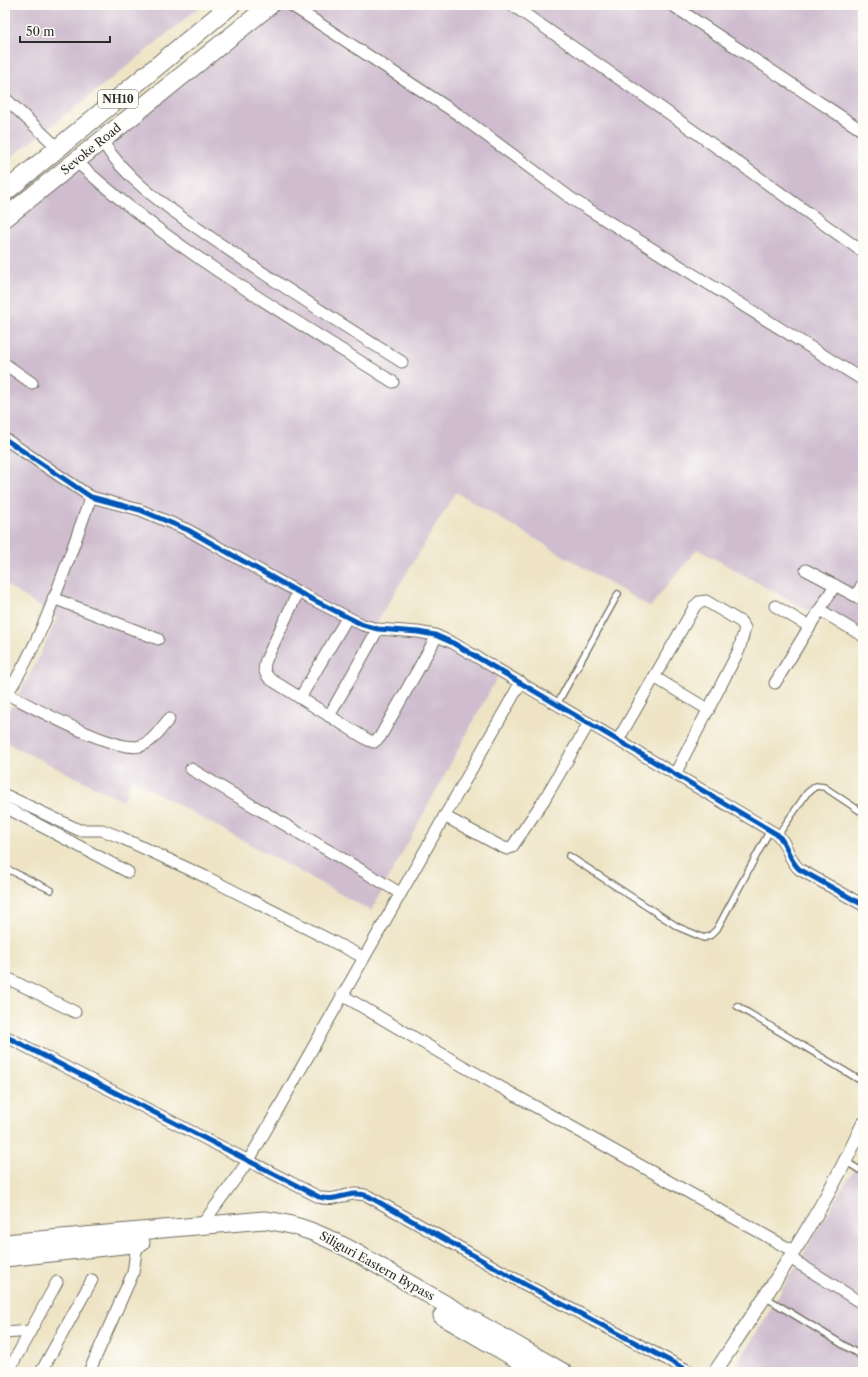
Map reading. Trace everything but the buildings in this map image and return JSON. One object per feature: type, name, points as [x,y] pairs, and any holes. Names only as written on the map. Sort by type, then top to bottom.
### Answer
[{"type":"highway","name":"Sevoke Road","points":[[5,192],[59,149],[231,5]]},
{"type":"highway","name":"Sevoke Road","points":[[5,218],[270,5]]},
{"type":"main road","name":"Siliguri Eastern Bypass","points":[[5,1243],[264,1220],[285,1222],[301,1226],[353,1251],[563,1372]]},
{"type":"main road","name":"Siliguri Eastern Bypass","points":[[5,1258],[137,1244],[186,1237],[266,1231],[307,1240],[327,1248],[539,1372]]},
{"type":"street","points":[[291,5],[459,115],[572,199],[863,380]]},
{"type":"street","points":[[512,5],[654,102],[863,252]]},
{"type":"street","points":[[672,5],[863,131]]},
{"type":"street","points":[[5,98],[59,149]]},
{"type":"street","points":[[102,141],[108,151],[133,178],[175,213],[277,284],[402,362]]},
{"type":"street","points":[[76,161],[109,192],[192,254],[393,382]]},
{"type":"street","points":[[5,364],[32,382]]},
{"type":"street","points":[[5,439],[91,497],[140,510],[188,530],[347,618],[363,625],[378,629],[418,632],[437,636],[453,643],[774,832],[782,840],[791,860],[799,869],[863,906]]},
{"type":"street","points":[[91,497],[53,598],[21,670],[6,696],[80,730],[111,743],[127,747],[139,746],[147,743],[169,719]]},
{"type":"street","points":[[806,570],[859,598],[863,583]]},
{"type":"street","points":[[775,682],[835,585]]},
{"type":"street","points":[[298,592],[274,642],[264,667],[265,674],[270,680],[368,740],[377,741],[437,636]]},
{"type":"street","points":[[53,598],[158,639]]},
{"type":"street","points":[[618,740],[695,606],[702,601],[712,604],[741,622],[745,628],[739,650],[675,774]]},
{"type":"street","points":[[775,606],[810,627]]},
{"type":"street","points":[[820,610],[863,636]]},
{"type":"street","points":[[300,698],[347,618]]},
{"type":"street","points":[[329,716],[378,629]]},
{"type":"street","points":[[654,677],[709,710]]},
{"type":"street","points":[[201,1226],[249,1160],[363,957],[521,682]]},
{"type":"street","points":[[444,816],[500,846],[507,849],[512,847],[544,800],[589,723]]},
{"type":"street","points":[[191,769],[400,893]]},
{"type":"street","points":[[5,795],[79,830],[102,830],[120,837],[206,877],[363,957]]},
{"type":"street","points":[[5,807],[128,872]]},
{"type":"street","points":[[5,977],[74,1012]]},
{"type":"street","points":[[342,995],[792,1255],[863,1304]]},
{"type":"street","points":[[5,1036],[327,1200],[350,1193],[360,1193],[368,1196],[526,1285],[691,1372]]},
{"type":"street","points":[[715,1372],[792,1255],[845,1161],[863,1124]]},
{"type":"street","points":[[89,1372],[133,1272],[137,1244]]},
{"type":"street","points":[[42,1372],[92,1280]]},
{"type":"street","points":[[8,1372],[57,1282]]},
{"type":"street","points":[[5,1332],[30,1331]]},
{"type":"lane","points":[[557,704],[618,594]]},
{"type":"lane","points":[[569,856],[678,927],[696,936],[704,938],[711,935],[717,929],[774,832],[807,793],[816,786],[824,787],[863,813]]},
{"type":"lane","points":[[5,868],[51,890]]},
{"type":"lane","points":[[737,1006],[863,1082]]},
{"type":"lane","points":[[845,1161],[863,1172]]},
{"type":"lane","points":[[764,1297],[863,1357]]},
{"type":"shaded area","points":[[5,5],[202,5],[120,72],[5,162]]},
{"type":"shaded area","points":[[256,5],[863,5],[863,641],[697,549],[650,607],[456,492],[369,635],[425,640],[498,676],[371,911],[133,780],[123,801],[5,742],[5,718],[35,665],[57,618],[5,584],[5,221]]},
{"type":"shaded area","points":[[863,1154],[863,1372],[733,1372]]},
{"type":"cycle path","points":[[5,439],[91,497],[140,510],[188,530],[298,592],[363,625],[378,629],[418,632],[435,635],[453,643],[778,835],[784,843],[792,861],[799,869],[863,905]]},
{"type":"cycle path","points":[[5,1036],[319,1197],[332,1198],[355,1194],[368,1196],[526,1285],[691,1372]]}]
